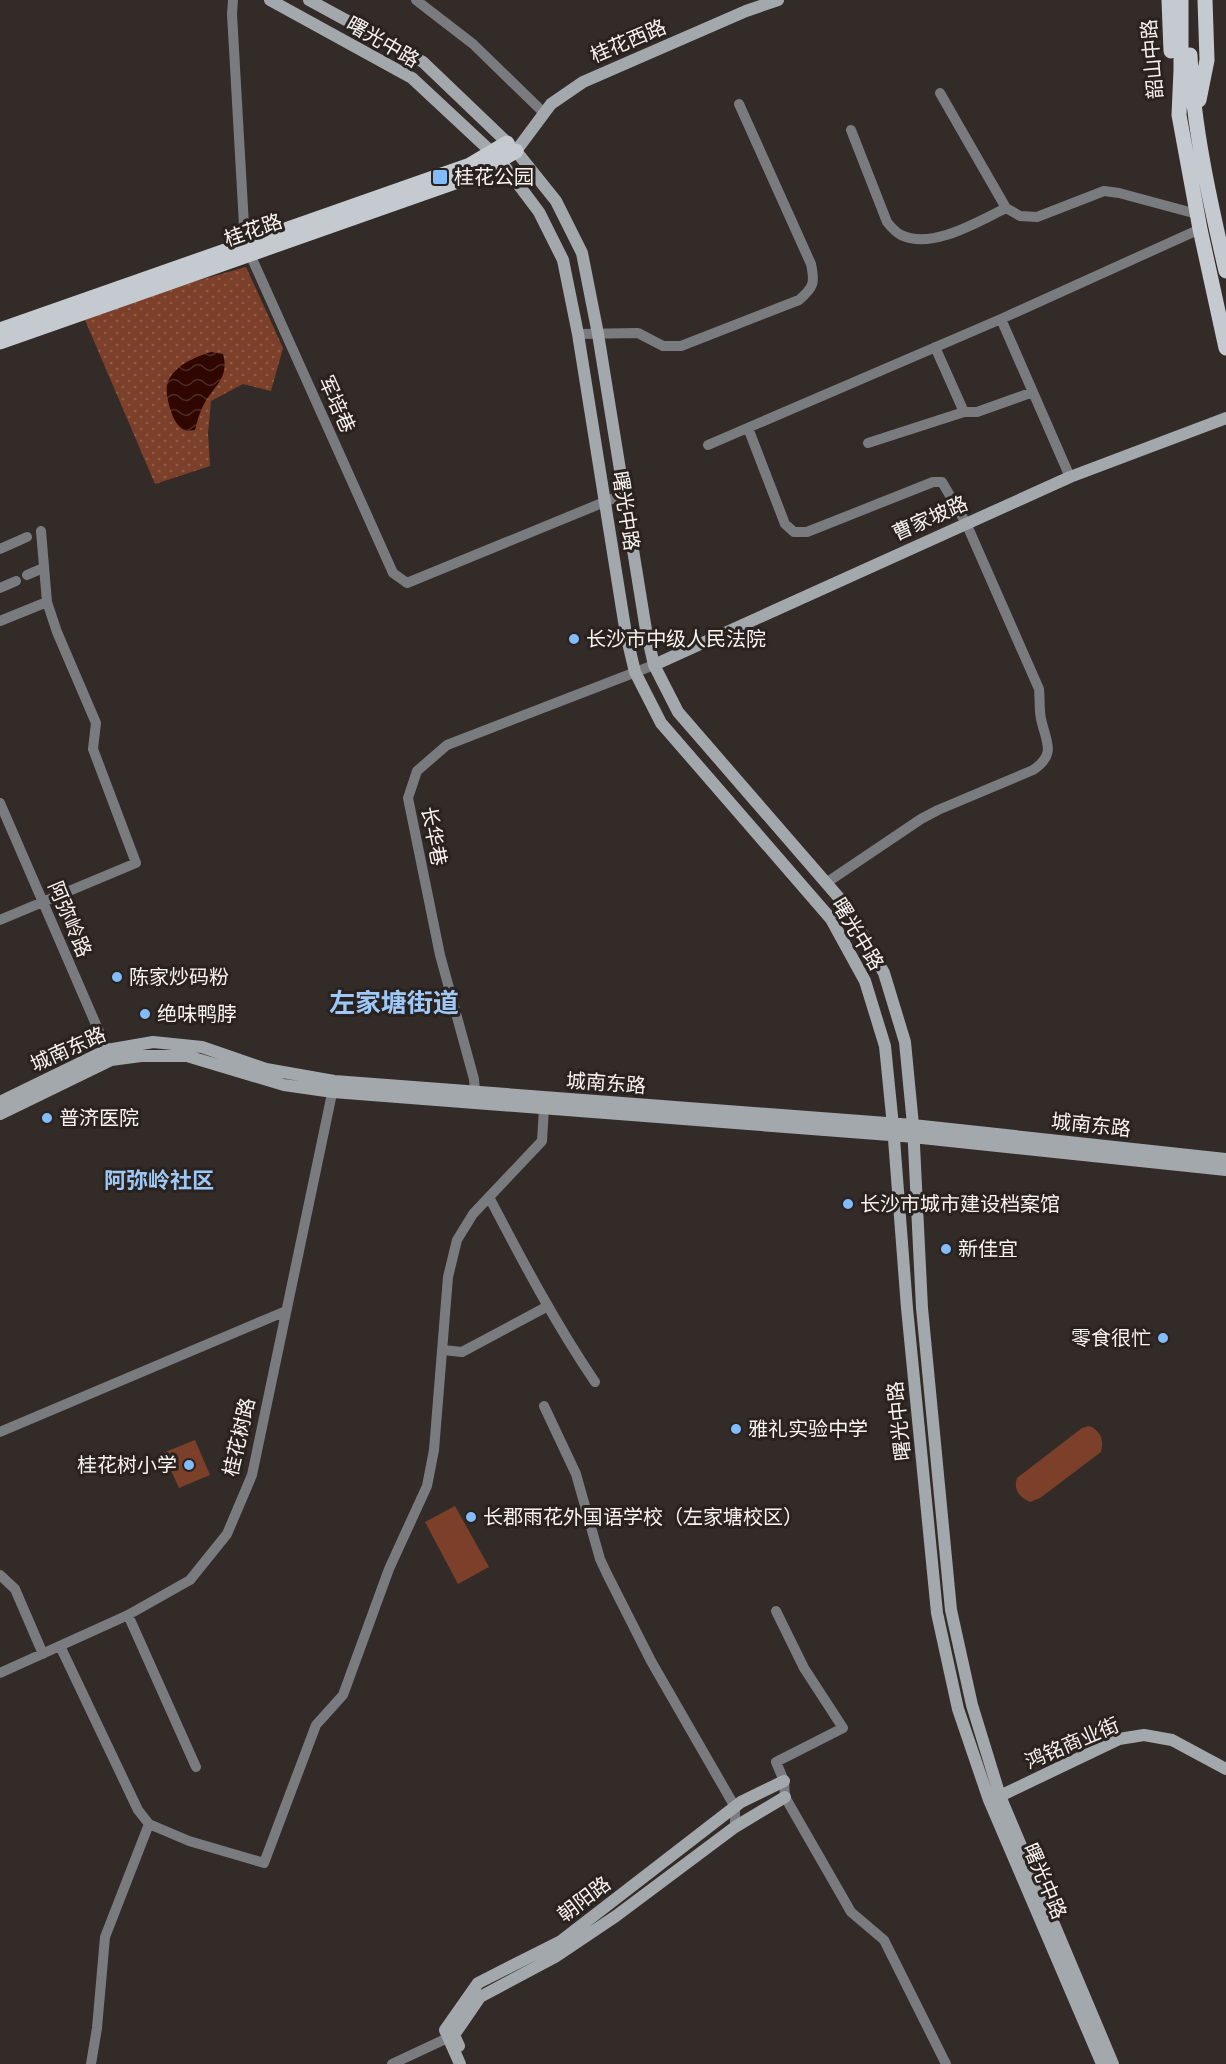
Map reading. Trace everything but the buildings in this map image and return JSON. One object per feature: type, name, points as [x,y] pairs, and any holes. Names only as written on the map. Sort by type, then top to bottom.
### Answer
[{"type":"main road","name":"韶山中路","points":[[1169,0],[1174,90],[1179,115]]},
{"type":"main road","name":"韶山中路","points":[[1181,0],[1186,71]]},
{"type":"main road","name":"韶山中路","points":[[1186,71],[1188,0]]},
{"type":"main road","points":[[1196,114],[1207,60],[1205,0]]},
{"type":"main road","points":[[1186,71],[1179,115],[1198,221],[1226,348]]},
{"type":"main road","points":[[1186,71],[1226,271]]},
{"type":"main road","name":"桂花路","points":[[0,330],[475,175],[496,156],[511,147]]},
{"type":"main road","name":"桂花路","points":[[0,342],[247,248]]},
{"type":"street","name":"军培巷","points":[[233,0],[247,248],[393,573],[407,583],[624,494]]},
{"type":"street","name":"曙光中路","points":[[270,0],[412,78],[496,156],[539,212],[562,260],[578,334],[626,634],[635,672],[661,723],[831,919],[865,981],[885,1046],[907,1308],[938,1613],[958,1709],[989,1800],[1102,2064]]},
{"type":"street","name":"曙光中路","points":[[309,0],[423,62],[511,147],[556,201],[582,253],[598,334],[646,630],[654,665],[678,712],[847,907],[884,973],[905,1042],[913,1131],[922,1308],[951,1610],[972,1705],[1000,1796],[1113,2064]]},
{"type":"street","points":[[416,0],[474,44],[544,113]]},
{"type":"street","name":"桂花西路","points":[[511,147],[551,104],[583,82],[746,11],[778,0]]},
{"type":"street","points":[[940,93],[1006,208],[1020,216],[1037,217],[1104,191],[1119,192],[1198,221]]},
{"type":"street","points":[[578,334],[638,333],[663,346],[681,346],[799,300],[810,291],[814,279],[811,264],[739,104]]},
{"type":"street","points":[[851,130],[887,222],[898,234],[910,239],[951,235],[1006,208]]},
{"type":"street","points":[[708,445],[1001,319],[1198,221]]},
{"type":"street","points":[[1001,319],[1070,477]]},
{"type":"street","points":[[935,347],[964,412]]},
{"type":"street","points":[[868,443],[964,412],[977,412],[1033,392]]},
{"type":"street","name":"曹家坡路","points":[[654,665],[1070,477],[1226,418]]},
{"type":"street","points":[[748,428],[785,524],[794,532],[807,532],[933,482],[942,482],[966,523],[1039,690],[1040,710],[1048,741],[1047,758],[1043,764],[921,819],[826,883]]},
{"type":"street","points":[[0,920],[136,863],[93,749],[96,723],[57,632],[47,602],[41,531]]},
{"type":"street","points":[[0,549],[27,537]]},
{"type":"street","points":[[27,575],[44,568]]},
{"type":"street","points":[[0,588],[15,581]]},
{"type":"street","points":[[0,621],[47,602]]},
{"type":"street","name":"长华巷","points":[[475,1092],[474,1079],[440,955],[408,798],[417,771],[447,745],[654,665]]},
{"type":"street","name":"阿弥岭路","points":[[0,803],[107,1050]]},
{"type":"street","name":"城南东路","points":[[0,1102],[107,1050],[153,1042],[188,1044],[214,1050],[266,1069],[334,1086],[544,1108],[913,1131],[1226,1159]]},
{"type":"street","name":"城南东路","points":[[0,1114],[111,1060],[141,1056],[187,1056],[277,1083],[475,1092],[893,1130]]},
{"type":"street","name":"桂花树路","points":[[0,1673],[128,1615],[190,1580],[227,1534],[252,1475],[334,1086]]},
{"type":"street","points":[[60,1646],[138,1810],[149,1824],[189,1841],[264,1863],[316,1725],[343,1695],[389,1569],[427,1486],[434,1450],[448,1277],[458,1240],[473,1214],[542,1141],[544,1108]]},
{"type":"street","name":"城南东路","points":[[913,1131],[1226,1170]]},
{"type":"street","points":[[489,1197],[570,1346],[595,1382]]},
{"type":"street","points":[[443,1350],[462,1352],[548,1306]]},
{"type":"street","points":[[0,1432],[286,1311]]},
{"type":"street","points":[[544,1406],[576,1474],[600,1559],[651,1661],[735,1807],[735,1827]]},
{"type":"street","points":[[0,1575],[15,1589],[43,1654]]},
{"type":"street","points":[[777,1611],[804,1668],[843,1728],[776,1762],[784,1781],[785,1797],[851,1912],[884,1940],[946,2064]]},
{"type":"street","points":[[128,1615],[196,1767]]},
{"type":"street","name":"鸿铭商业街","points":[[1000,1796],[1119,1740],[1144,1735],[1172,1740],[1226,1769]]},
{"type":"street","name":"朝阳路","points":[[784,1781],[735,1807],[561,1941],[478,1983],[445,2030],[451,2037],[480,1997],[555,1957],[607,1922],[735,1827],[785,1797]]},
{"type":"street","points":[[91,2064],[97,2028],[105,1936],[149,1824]]},
{"type":"street","points":[[392,2064],[451,2037]]},
{"type":"street","points":[[451,2037],[460,2064]]},
{"type":"street","points":[[451,2037],[466,2064]]},
{"type":"shaded area","points":[[246,267],[283,348],[271,391],[243,384],[211,401],[208,433],[210,466],[155,484],[82,313]]},
{"type":"shaded area","points":[[1089,1426],[1101,1436],[1101,1452],[1040,1498],[1030,1502],[1023,1498],[1016,1489],[1017,1478],[1082,1428]]},
{"type":"shaded area","points":[[195,1440],[210,1475],[179,1488],[163,1453]]},
{"type":"shaded area","points":[[455,1506],[489,1567],[458,1584],[425,1522]]},
{"type":"water","points":[[211,352],[223,354],[224,370],[203,406],[195,430],[186,431],[181,429],[174,418],[169,404],[167,385],[179,368]]},
{"type":"place","name":"桂花公园","points":[[440,177]]},
{"type":"place","name":"长沙市中级人民法院","points":[[574,639]]},
{"type":"place","name":"陈家炒码粉","points":[[117,977]]},
{"type":"place","name":"绝味鸭脖","points":[[145,1014]]},
{"type":"place","name":"普济医院","points":[[47,1118]]},
{"type":"place","name":"长沙市城市建设档案馆","points":[[848,1204]]},
{"type":"place","name":"新佳宜","points":[[946,1249]]},
{"type":"place","name":"零食很忙","points":[[1163,1338]]},
{"type":"place","name":"雅礼实验中学","points":[[736,1429]]},
{"type":"place","name":"桂花树小学","points":[[189,1465]]},
{"type":"place","name":"长郡雨花外国语学校（左家塘校区）","points":[[471,1517]]},
{"type":"district","name":"左家塘街道","points":[[394,1003]]},
{"type":"district","name":"阿弥岭社区","points":[[159,1180]]}]
